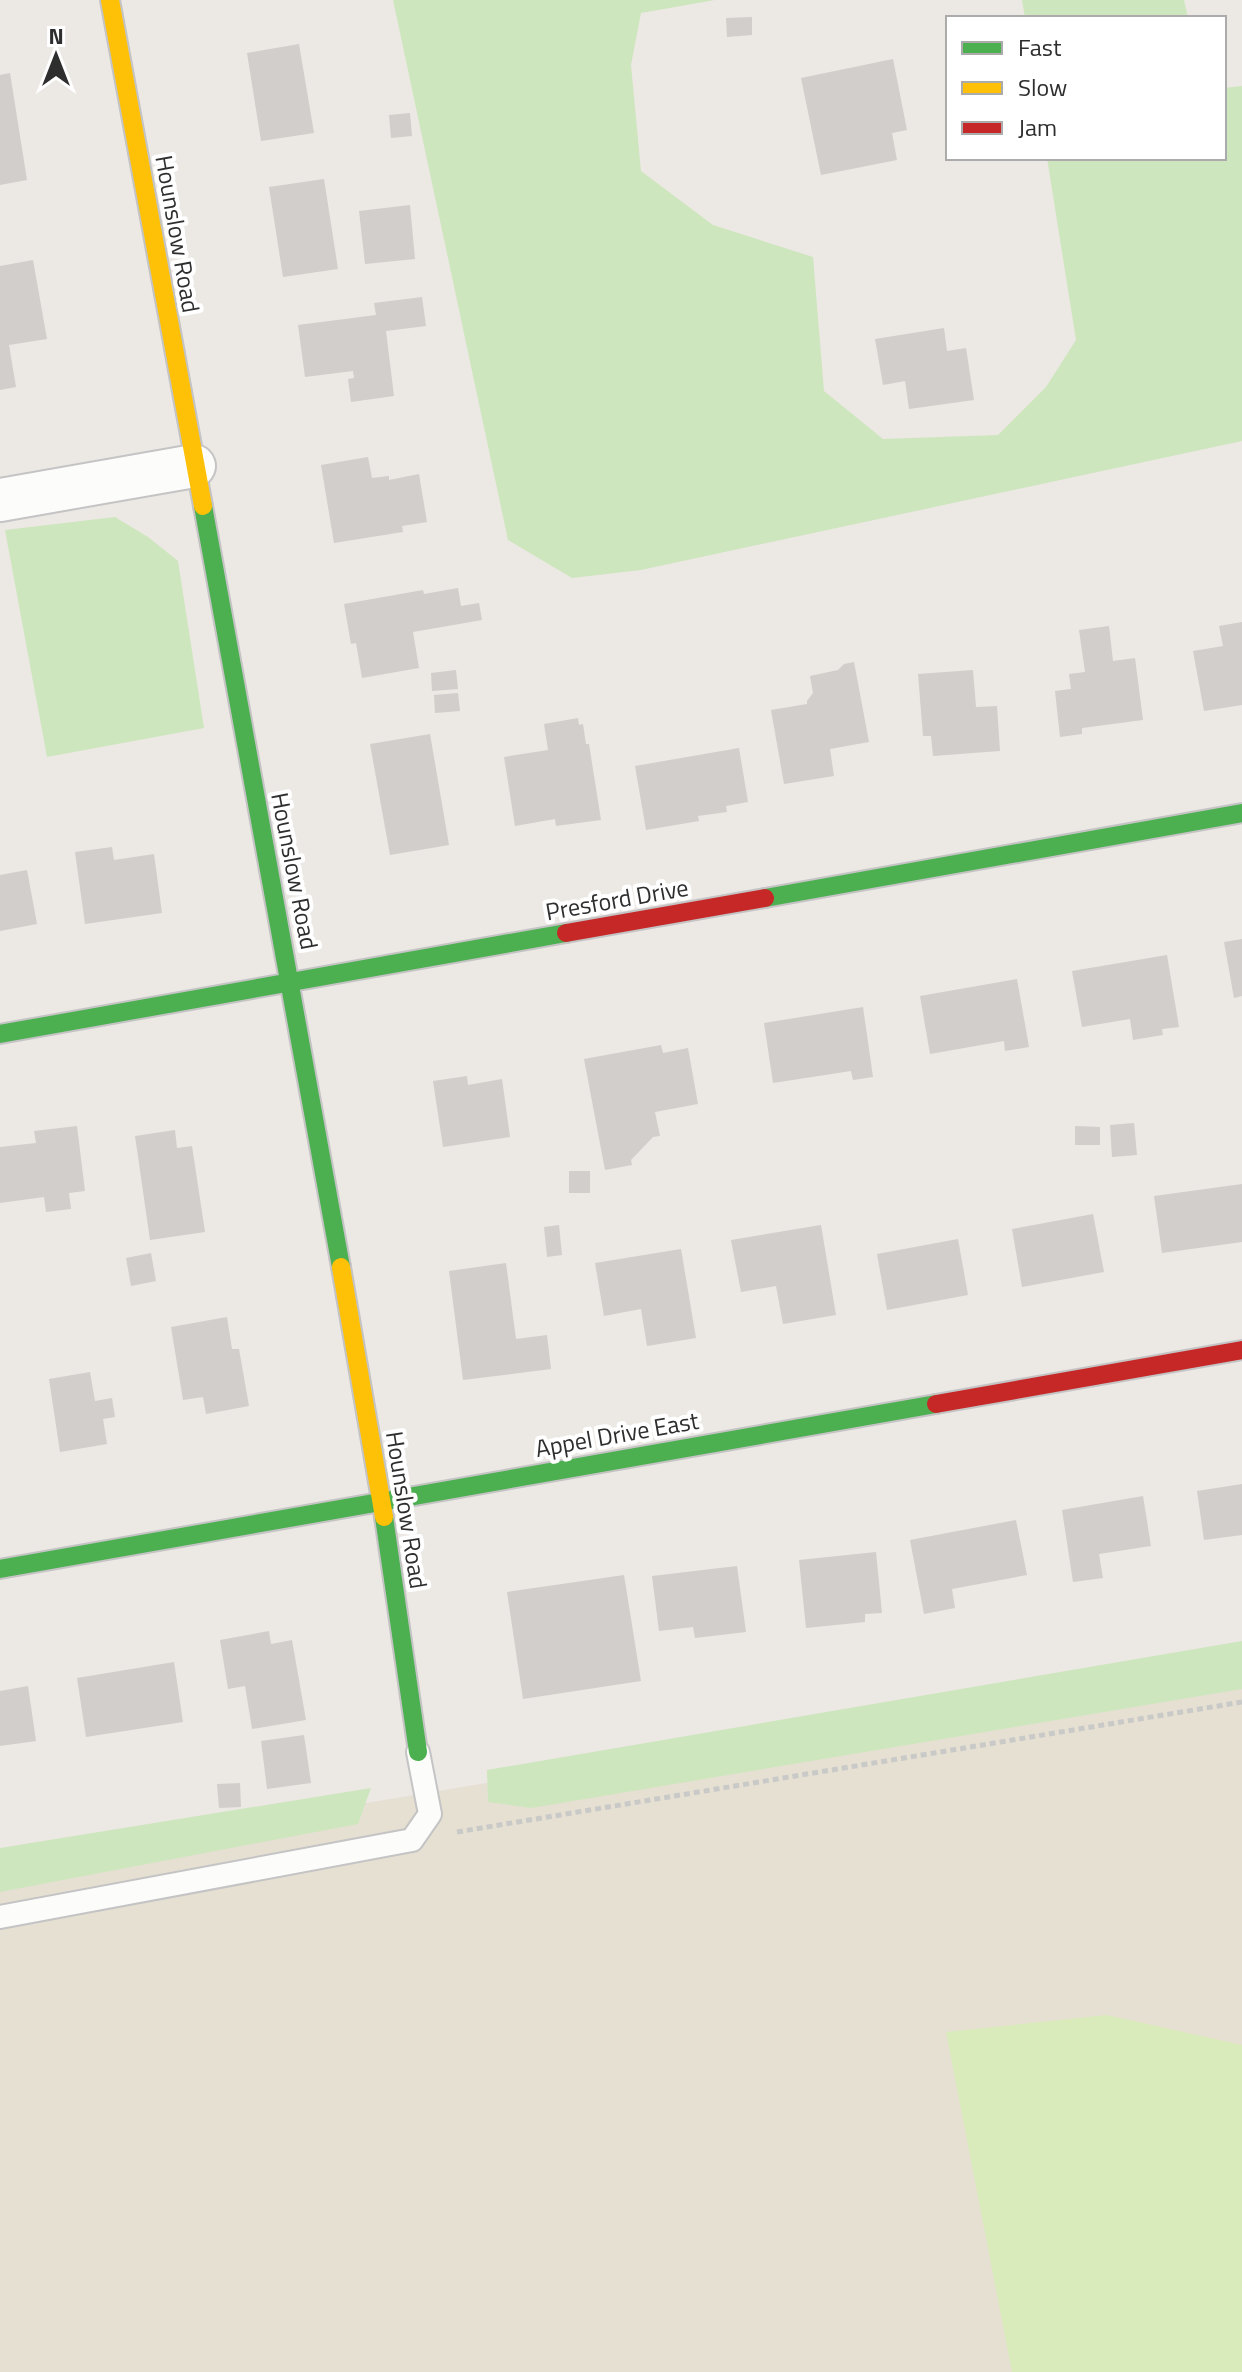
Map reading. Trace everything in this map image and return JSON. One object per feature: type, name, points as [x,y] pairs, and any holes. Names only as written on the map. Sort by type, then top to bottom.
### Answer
[{"type":"street","name":"Hounslow Road","points":[[110,0],[382,1501],[418,1752]]},
{"type":"street","points":[[0,500],[194,466]]},
{"type":"street","name":"Presford Drive","points":[[0,1034],[1242,813]]},
{"type":"street","name":"Appel Drive East","points":[[0,1569],[1242,1350]]},
{"type":"lane","points":[[0,1917],[412,1840],[430,1814],[418,1752]]},
{"type":"path","points":[[412,1840],[1242,1702]]},
{"type":"shaded area","points":[[1242,1657],[1242,2372],[0,2372],[0,1864]]},
{"type":"green space","points":[[393,0],[715,0],[641,13],[631,65],[641,171],[713,225],[813,257],[824,391],[883,439],[998,435],[1046,387],[1076,340],[1047,160],[1226,160],[1226,88],[1242,86],[1242,441],[641,570],[572,578],[508,540]]},
{"type":"green space","points":[[1022,0],[1184,0],[1188,16],[1025,16]]},
{"type":"green space","points":[[115,517],[148,537],[178,561],[204,728],[47,757],[5,530]]},
{"type":"green space","points":[[1242,1641],[1242,1689],[531,1808],[488,1802],[487,1770]]},
{"type":"green space","points":[[371,1788],[358,1824],[0,1892],[0,1848]]},
{"type":"green space","points":[[1107,2015],[1242,2045],[1242,2372],[1012,2372],[946,2032]]},
{"type":"building","points":[[752,17],[752,35],[727,37],[726,18]]},
{"type":"building","points":[[299,44],[314,133],[261,141],[247,53]]},
{"type":"building","points":[[893,59],[907,130],[892,133],[897,160],[821,175],[801,78]]},
{"type":"building","points":[[10,73],[27,180],[0,185],[0,75]]},
{"type":"building","points":[[410,113],[412,136],[391,138],[389,115]]},
{"type":"building","points":[[324,179],[338,269],[283,277],[269,187]]},
{"type":"building","points":[[410,205],[415,259],[365,264],[359,211]]},
{"type":"building","points":[[33,260],[47,339],[9,345],[16,387],[0,390],[0,266]]},
{"type":"building","points":[[422,297],[426,326],[386,331],[394,396],[351,402],[348,379],[354,378],[353,371],[305,377],[298,325],[376,315],[374,303]]},
{"type":"building","points":[[944,328],[947,351],[966,348],[974,400],[909,409],[905,381],[883,385],[875,339]]},
{"type":"building","points":[[368,457],[372,478],[389,476],[389,480],[419,474],[427,522],[402,526],[403,532],[334,543],[321,465]]},
{"type":"building","points":[[458,588],[461,606],[479,603],[482,620],[413,632],[419,668],[362,678],[356,643],[351,644],[344,604],[423,590],[424,594]]},
{"type":"building","points":[[1242,622],[1242,705],[1204,711],[1193,651],[1223,646],[1219,626]]},
{"type":"building","points":[[1109,626],[1113,661],[1135,658],[1143,720],[1082,728],[1082,734],[1060,737],[1055,691],[1071,689],[1069,674],[1085,672],[1079,630]]},
{"type":"building","points":[[854,662],[869,742],[830,749],[834,776],[784,784],[771,710],[807,704],[813,693],[810,676],[838,670],[844,664]]},
{"type":"building","points":[[456,670],[458,689],[432,691],[431,673]]},
{"type":"building","points":[[973,670],[976,707],[997,706],[1000,751],[933,756],[931,736],[923,736],[918,674]]},
{"type":"building","points":[[458,693],[460,711],[435,713],[434,695]]},
{"type":"building","points":[[578,718],[579,725],[583,724],[586,744],[589,744],[601,820],[556,826],[555,819],[515,826],[504,757],[548,750],[544,724]]},
{"type":"building","points":[[430,734],[449,845],[390,855],[370,744]]},
{"type":"building","points":[[739,748],[748,802],[726,806],[727,812],[698,816],[699,821],[646,830],[635,766]]},
{"type":"building","points":[[112,847],[114,860],[154,854],[162,913],[85,924],[75,852]]},
{"type":"building","points":[[27,870],[37,924],[0,931],[0,875]]},
{"type":"building","points":[[1242,939],[1242,996],[1234,998],[1224,942]]},
{"type":"building","points":[[1167,955],[1179,1027],[1162,1029],[1163,1035],[1133,1040],[1130,1019],[1082,1027],[1072,971]]},
{"type":"building","points":[[1017,979],[1029,1047],[1005,1051],[1004,1041],[930,1054],[920,996]]},
{"type":"building","points":[[863,1007],[873,1077],[853,1080],[851,1071],[773,1083],[764,1023]]},
{"type":"building","points":[[661,1045],[663,1053],[688,1048],[698,1104],[655,1112],[660,1136],[653,1137],[631,1160],[632,1165],[605,1170],[584,1059]]},
{"type":"building","points":[[467,1076],[468,1085],[502,1079],[510,1137],[443,1147],[433,1081]]},
{"type":"building","points":[[1134,1123],[1137,1155],[1112,1157],[1110,1125]]},
{"type":"building","points":[[77,1126],[85,1191],[69,1193],[71,1209],[46,1212],[44,1197],[0,1203],[0,1147],[36,1143],[34,1131]]},
{"type":"building","points":[[1075,1126],[1100,1127],[1100,1145],[1075,1145]]},
{"type":"building","points":[[175,1130],[177,1148],[192,1146],[205,1232],[150,1240],[135,1136]]},
{"type":"building","points":[[569,1171],[590,1171],[590,1193],[569,1193]]},
{"type":"building","points":[[1242,1184],[1242,1242],[1162,1253],[1154,1196]]},
{"type":"building","points":[[1093,1214],[1104,1272],[1022,1287],[1012,1229]]},
{"type":"building","points":[[559,1225],[562,1255],[547,1257],[544,1227]]},
{"type":"building","points":[[821,1225],[836,1315],[783,1324],[776,1286],[741,1292],[731,1240]]},
{"type":"building","points":[[958,1239],[968,1295],[887,1310],[877,1254]]},
{"type":"building","points":[[681,1249],[696,1338],[647,1346],[641,1309],[604,1316],[595,1263]]},
{"type":"building","points":[[151,1253],[156,1281],[131,1286],[126,1258]]},
{"type":"building","points":[[506,1263],[516,1339],[547,1335],[551,1369],[463,1380],[449,1271]]},
{"type":"building","points":[[227,1317],[232,1349],[239,1349],[249,1406],[206,1414],[203,1397],[183,1400],[171,1327]]},
{"type":"building","points":[[90,1372],[95,1401],[112,1398],[115,1417],[103,1419],[107,1444],[60,1452],[49,1379]]},
{"type":"building","points":[[1242,1484],[1242,1535],[1204,1540],[1197,1491]]},
{"type":"building","points":[[1143,1496],[1151,1546],[1099,1554],[1103,1578],[1073,1582],[1062,1510]]},
{"type":"building","points":[[1016,1520],[1027,1575],[952,1589],[955,1608],[924,1614],[910,1540]]},
{"type":"building","points":[[876,1552],[882,1613],[865,1614],[865,1622],[806,1628],[799,1560]]},
{"type":"building","points":[[737,1566],[746,1632],[695,1638],[693,1627],[659,1631],[652,1576]]},
{"type":"building","points":[[624,1575],[641,1681],[523,1699],[507,1592]]},
{"type":"building","points":[[269,1631],[271,1644],[292,1640],[306,1720],[252,1729],[245,1686],[228,1689],[220,1640]]},
{"type":"building","points":[[174,1662],[183,1722],[86,1737],[77,1678]]},
{"type":"building","points":[[28,1686],[36,1741],[0,1746],[0,1691]]},
{"type":"building","points":[[304,1735],[311,1783],[267,1789],[261,1741]]},
{"type":"building","points":[[240,1783],[241,1807],[219,1808],[217,1784]]},
{"type":"traffic: fast","points":[[203,506],[341,1267]]},
{"type":"traffic: fast","points":[[765,898],[1242,813]]},
{"type":"traffic: fast","points":[[0,1034],[566,933]]},
{"type":"traffic: fast","points":[[0,1569],[936,1404]]},
{"type":"traffic: fast","points":[[384,1517],[418,1752]]},
{"type":"traffic: slow","points":[[110,0],[203,506]]},
{"type":"traffic: slow","points":[[341,1267],[384,1517]]},
{"type":"traffic: jam","points":[[566,933],[765,898]]},
{"type":"traffic: jam","points":[[936,1404],[1242,1350]]}]
